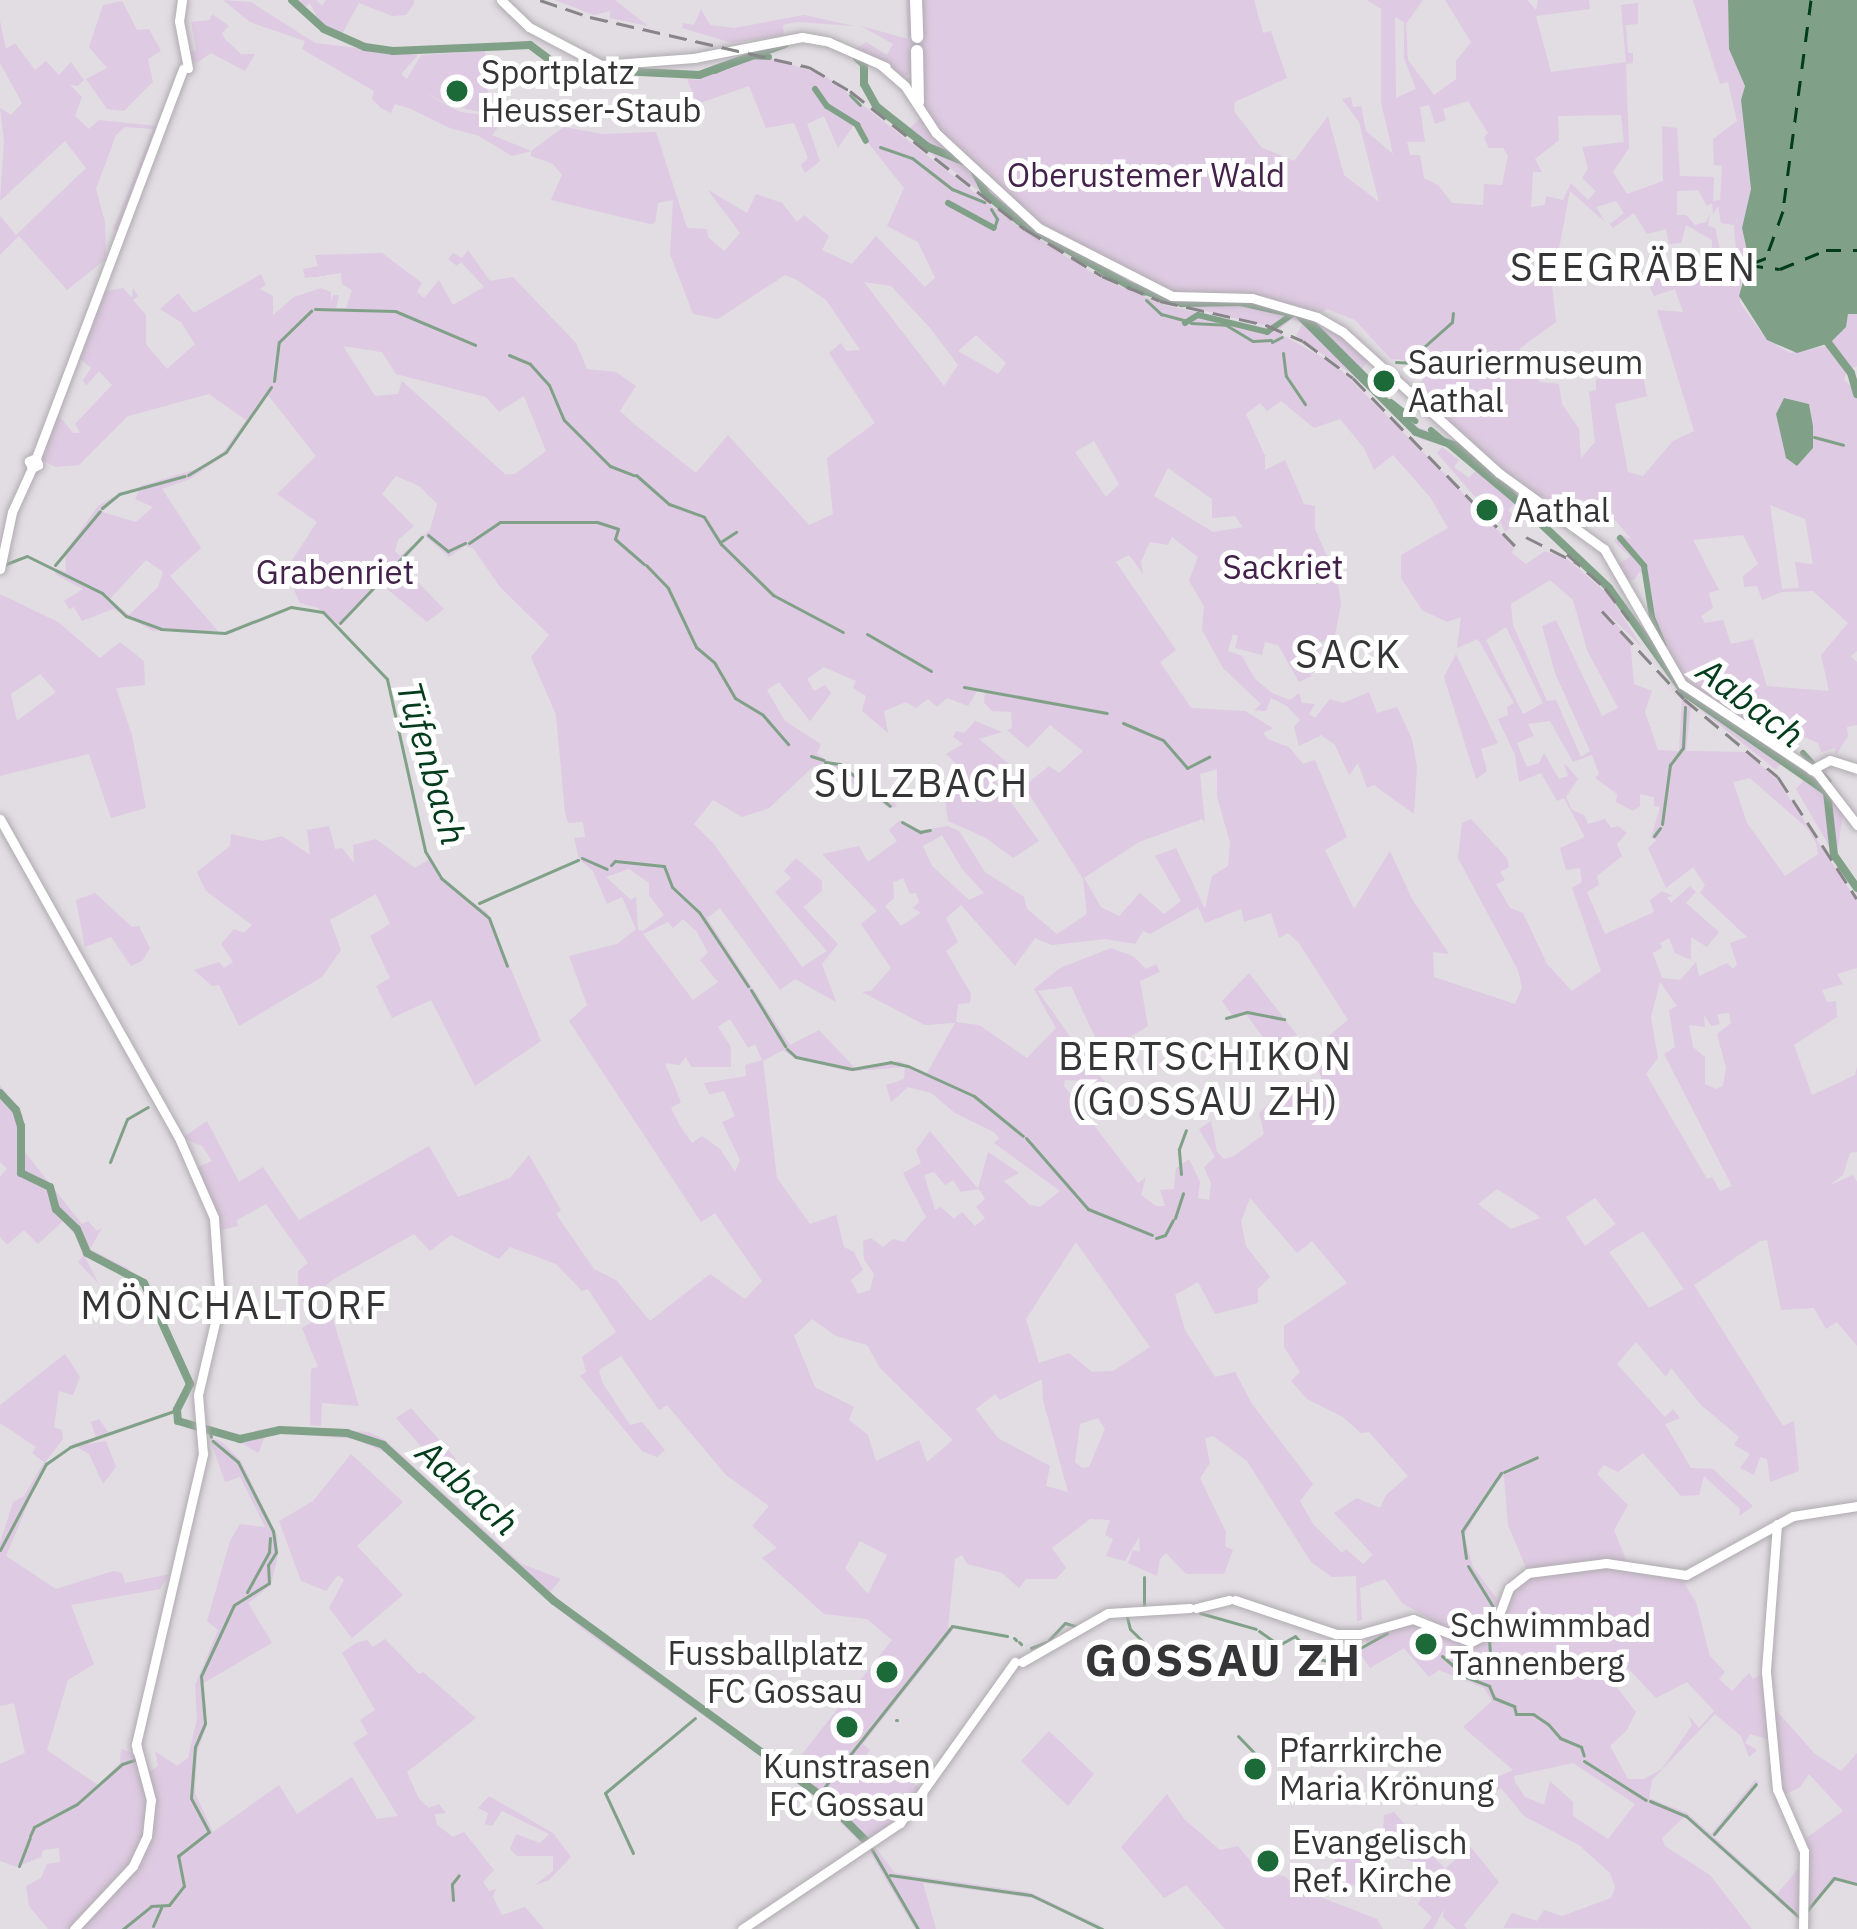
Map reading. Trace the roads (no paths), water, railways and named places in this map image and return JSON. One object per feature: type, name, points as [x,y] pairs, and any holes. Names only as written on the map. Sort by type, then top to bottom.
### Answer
[{"type":"highway","points":[[911,93],[915,0]]},
{"type":"highway","points":[[911,93],[909,77],[916,53]]},
{"type":"main road","points":[[0,569],[10,519],[184,67],[182,0]]},
{"type":"main road","points":[[501,0],[535,31],[601,65],[701,57],[802,37],[821,39],[881,65],[911,93],[936,134],[973,162],[1018,213],[1088,254],[1172,296],[1246,297],[1306,313],[1343,332],[1515,486],[1609,554],[1675,674],[1696,696],[1815,766],[1857,825]]},
{"type":"main road","points":[[1815,766],[1838,760],[1857,770]]},
{"type":"main road","points":[[0,819],[208,1198],[220,1301],[198,1394],[205,1426],[136,1747],[151,1800],[148,1836],[133,1866],[74,1929]]},
{"type":"main road","points":[[742,1929],[870,1847],[913,1807],[1019,1662],[1108,1613],[1193,1608],[1232,1600],[1336,1634],[1360,1634],[1413,1619],[1472,1642],[1493,1630],[1509,1588],[1528,1573],[1606,1563],[1686,1575],[1777,1523],[1857,1506]]},
{"type":"main road","points":[[1777,1523],[1766,1672],[1777,1789],[1804,1851],[1803,1929]]},
{"type":"waterway","name":"Aabach","points":[[292,0],[324,29],[365,47],[393,51],[530,45],[570,75],[601,70],[699,75],[785,44]]},
{"type":"waterway","name":"Aabach","points":[[715,71],[751,56],[769,57]]},
{"type":"waterway","name":"Aabach","points":[[857,58],[864,64],[864,84],[877,107],[928,147],[962,161]]},
{"type":"waterway","points":[[815,89],[827,106],[857,125],[866,141]]},
{"type":"waterway","points":[[850,95],[860,105]]},
{"type":"waterway","points":[[880,147],[912,158],[952,189],[985,202]]},
{"type":"waterway","name":"Aabach","points":[[974,170],[987,195],[1019,221],[1130,286],[1182,303],[1241,302],[1285,312]]},
{"type":"waterway","points":[[948,203],[994,228]]},
{"type":"waterway","points":[[991,209],[997,219],[994,228]]},
{"type":"waterway","points":[[1146,300],[1161,314],[1188,321]]},
{"type":"waterway","points":[[315,309],[395,311],[475,345]]},
{"type":"waterway","points":[[274,381],[279,342],[311,311]]},
{"type":"waterway","points":[[1396,362],[1415,363],[1416,354],[1452,322],[1453,313]]},
{"type":"waterway","points":[[1185,323],[1198,315],[1267,332],[1293,314]]},
{"type":"waterway","name":"Aabach","points":[[1299,315],[1416,432],[1456,446],[1480,462],[1530,514]]},
{"type":"waterway","name":"Aabach","points":[[1308,319],[1373,384]]},
{"type":"waterway","points":[[1191,323],[1226,325],[1253,341],[1271,340]]},
{"type":"waterway","points":[[1272,342],[1282,337]]},
{"type":"waterway","name":"Aabach","points":[[1826,340],[1851,373],[1857,394]]},
{"type":"waterway","points":[[1283,353],[1286,376],[1305,404]]},
{"type":"waterway","points":[[509,355],[530,364],[549,385],[564,420],[610,466],[634,475]]},
{"type":"waterway","points":[[188,475],[226,452],[271,387]]},
{"type":"waterway","points":[[1391,402],[1415,421]]},
{"type":"waterway","points":[[1431,430],[1529,512]]},
{"type":"waterway","points":[[1814,437],[1843,445]]},
{"type":"waterway","points":[[636,475],[669,504],[704,517],[721,544],[773,595],[843,632]]},
{"type":"waterway","points":[[102,508],[119,494],[185,476]]},
{"type":"waterway","points":[[55,565],[100,511]]},
{"type":"waterway","name":"Aabach","points":[[1534,517],[1609,588],[1685,693],[1827,792],[1834,855],[1857,888]]},
{"type":"waterway","name":"Aabach","points":[[1535,518],[1546,522]]},
{"type":"waterway","points":[[469,543],[500,522],[597,522],[618,529],[615,539],[644,564]]},
{"type":"waterway","points":[[722,541],[736,532]]},
{"type":"waterway","points":[[428,535],[448,551],[465,543]]},
{"type":"waterway","points":[[340,623],[422,537]]},
{"type":"waterway","points":[[1620,538],[1644,566],[1652,617],[1664,646]]},
{"type":"waterway","name":"Tüfenbach","points":[[6,564],[27,556],[102,593],[126,616],[161,629],[225,633],[291,607],[323,612],[387,679],[425,851],[441,878],[489,918],[507,966]]},
{"type":"waterway","points":[[646,565],[668,588],[696,647],[714,662],[735,698],[762,714],[788,744]]},
{"type":"waterway","points":[[867,634],[931,671]]},
{"type":"waterway","points":[[964,687],[1107,713]]},
{"type":"waterway","points":[[1662,824],[1670,765],[1683,748],[1685,707]]},
{"type":"waterway","points":[[1123,723],[1163,740],[1187,768],[1209,757]]},
{"type":"waterway","points":[[1803,753],[1828,781]]},
{"type":"waterway","points":[[811,756],[823,760]]},
{"type":"waterway","points":[[825,762],[840,764],[890,806]]},
{"type":"waterway","points":[[902,822],[920,832],[930,830]]},
{"type":"waterway","points":[[1654,836],[1660,828]]},
{"type":"waterway","points":[[582,858],[607,869]]},
{"type":"waterway","points":[[479,903],[578,860]]},
{"type":"waterway","points":[[611,865],[615,861],[664,866],[672,887],[699,912],[748,986]]},
{"type":"waterway","points":[[751,990],[785,1046]]},
{"type":"waterway","points":[[1226,1018],[1247,1012],[1284,1019]]},
{"type":"waterway","points":[[787,1049],[796,1057],[852,1069],[890,1062],[908,1066],[974,1096],[1023,1136]]},
{"type":"waterway","name":"Aabach","points":[[0,1093],[16,1110],[21,1126],[21,1173],[50,1187],[56,1209],[77,1229],[87,1253],[144,1283],[190,1384],[177,1410],[178,1421],[240,1439],[280,1430],[347,1433],[383,1445],[554,1601],[819,1794],[866,1841]]},
{"type":"waterway","points":[[110,1162],[127,1119],[148,1107]]},
{"type":"waterway","points":[[1181,1174],[1179,1149],[1186,1130]]},
{"type":"waterway","points":[[1026,1138],[1088,1209],[1152,1235]]},
{"type":"waterway","points":[[1175,1218],[1183,1193]]},
{"type":"waterway","points":[[1156,1238],[1165,1235],[1173,1220]]},
{"type":"waterway","points":[[0,1550],[46,1464],[70,1447],[177,1410]]},
{"type":"waterway","name":"Aabach","points":[[209,1430],[211,1437]]},
{"type":"waterway","points":[[123,1929],[151,1906],[169,1905],[184,1886],[178,1856],[209,1832],[191,1798],[195,1747],[205,1723],[201,1676],[234,1605],[269,1583],[268,1565],[276,1552],[273,1531],[238,1462],[213,1441]]},
{"type":"waterway","points":[[1504,1472],[1537,1457]]},
{"type":"waterway","points":[[1466,1558],[1462,1531],[1501,1473]]},
{"type":"waterway","points":[[247,1592],[269,1552],[270,1538]]},
{"type":"waterway","points":[[1468,1566],[1495,1610],[1491,1620]]},
{"type":"waterway","points":[[1144,1577],[1144,1605]]},
{"type":"waterway","points":[[1200,1613],[1256,1629]]},
{"type":"waterway","points":[[1127,1617],[1130,1629],[1172,1670]]},
{"type":"waterway","points":[[1049,1640],[1065,1623],[1078,1627]]},
{"type":"waterway","points":[[819,1794],[952,1626],[1007,1636]]},
{"type":"waterway","points":[[1259,1631],[1279,1645],[1295,1636],[1315,1658],[1331,1662]]},
{"type":"waterway","points":[[1346,1656],[1387,1633]]},
{"type":"waterway","points":[[1489,1640],[1490,1656]]},
{"type":"waterway","points":[[1031,1648],[1047,1642]]},
{"type":"waterway","points":[[1442,1656],[1466,1677],[1489,1686],[1494,1698],[1514,1706],[1516,1714],[1533,1714],[1560,1738],[1581,1747],[1584,1756]]},
{"type":"waterway","points":[[633,1853],[605,1793],[695,1718]]},
{"type":"waterway","points":[[1238,1736],[1266,1765]]},
{"type":"waterway","points":[[30,1836],[34,1827],[77,1804],[122,1764],[134,1760]]},
{"type":"waterway","points":[[1584,1761],[1646,1800]]},
{"type":"waterway","points":[[1714,1834],[1756,1784]]},
{"type":"waterway","points":[[1650,1801],[1686,1816],[1799,1917]]},
{"type":"waterway","points":[[19,1866],[30,1838]]},
{"type":"waterway","name":"Aabach","points":[[871,1848],[918,1929]]},
{"type":"waterway","points":[[453,1900],[452,1884],[459,1875]]},
{"type":"waterway","points":[[890,1875],[1031,1895],[1102,1929]]},
{"type":"waterway","points":[[1806,1912],[1834,1878],[1857,1884]]},
{"type":"waterway","points":[[153,1926],[161,1908]]},
{"type":"railway","points":[[540,0],[590,17],[809,67],[850,91],[1025,229],[1102,276],[1160,301],[1266,325],[1303,341],[1353,378],[1515,546]]},
{"type":"railway","points":[[1526,537],[1579,564]]},
{"type":"railway","points":[[1567,554],[1605,588],[1629,620]]},
{"type":"railway","points":[[1602,611],[1684,699],[1778,777],[1857,899]]},
{"type":"place","name":"Sportplatz Heusser-Staub","points":[[457,91]]},
{"type":"place","name":"Sauriermuseum Aathal","points":[[1384,381]]},
{"type":"place","name":"Aathal","points":[[1487,510]]},
{"type":"place","name":"Schwimmbad Tannenberg","points":[[1426,1644]]},
{"type":"place","name":"Fussballplatz FC Gossau","points":[[887,1672]]},
{"type":"place","name":"Kunstrasen FC Gossau","points":[[847,1727]]},
{"type":"place","name":"Pfarrkirche Maria Krönung","points":[[1255,1769]]},
{"type":"place","name":"Evangelisch Ref. Kirche","points":[[1268,1861]]},
{"type":"district","name":"SEEGRÄBEN","points":[[1634,267]]},
{"type":"district","name":"SACK","points":[[1349,654]]},
{"type":"district","name":"SULZBACH","points":[[922,783]]},
{"type":"district","name":"BERTSCHIKON (GOSSAU ZH)","points":[[1206,1080]]},
{"type":"district","name":"MÖNCHALTORF","points":[[235,1305]]},
{"type":"district","name":"GOSSAU ZH","points":[[1224,1660]]},
{"type":"park label","name":"Oberustemer Wald","points":[[1146,175]]},
{"type":"park label","name":"Sackriet","points":[[1283,567]]},
{"type":"park label","name":"Grabenriet","points":[[335,572]]}]
